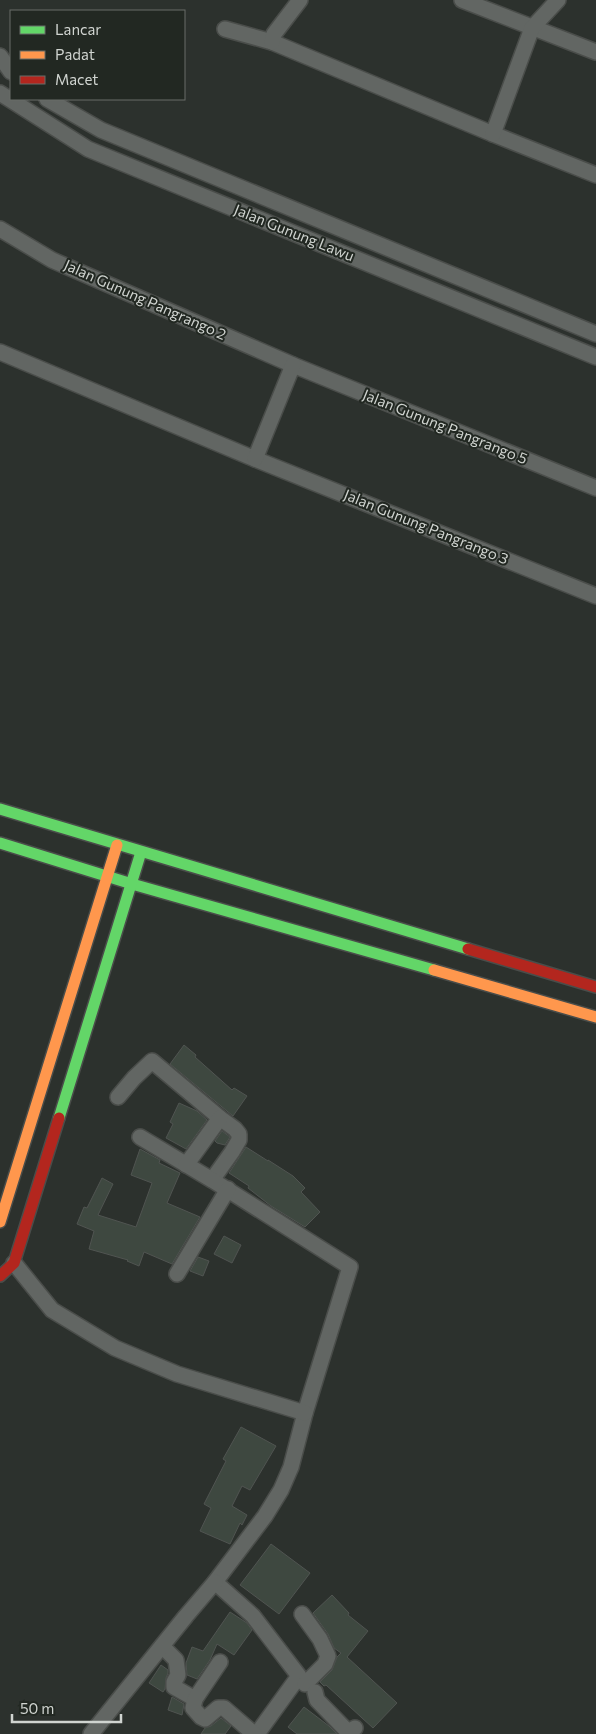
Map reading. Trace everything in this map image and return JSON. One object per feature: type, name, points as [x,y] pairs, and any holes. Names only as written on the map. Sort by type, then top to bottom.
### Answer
[{"type":"street","points":[[272,42],[274,34],[300,0]]},
{"type":"street","points":[[462,0],[480,5],[532,28],[596,52]]},
{"type":"street","points":[[493,134],[532,28],[558,0]]},
{"type":"street","points":[[226,29],[272,42],[493,134],[596,174]]},
{"type":"street","points":[[0,56],[10,71]]},
{"type":"street","points":[[0,93],[10,82]]},
{"type":"street","name":"Jalan Gunung Lawu","points":[[11,100],[88,149],[596,357]]},
{"type":"street","name":"Jalan Gunung Lawu","points":[[49,100],[101,130],[596,334]]},
{"type":"street","name":"Jalan Gunung Pangrango 2","points":[[0,229],[52,260],[293,366]]},
{"type":"street","points":[[0,352],[255,459],[293,366]]},
{"type":"street","name":"Jalan Gunung Pangrango 5","points":[[293,366],[596,488]]},
{"type":"street","name":"Jalan Gunung Pangrango 3","points":[[255,459],[596,596]]},
{"type":"street","points":[[0,809],[596,987]]},
{"type":"street","points":[[0,843],[132,884],[596,1017]]},
{"type":"street","points":[[0,1222],[117,845]]},
{"type":"street","points":[[0,1276],[14,1263],[142,852]]},
{"type":"street","points":[[118,1097],[152,1061],[220,1118],[236,1129],[239,1134],[239,1140],[212,1180]]},
{"type":"street","points":[[186,1164],[220,1118]]},
{"type":"street","points":[[91,1734],[215,1582],[265,1516],[281,1490],[291,1467],[305,1413],[350,1266],[140,1137]]},
{"type":"street","points":[[177,1274],[228,1190]]},
{"type":"street","points":[[14,1263],[52,1310],[115,1348],[177,1374],[305,1413]]},
{"type":"street","points":[[215,1582],[254,1616],[310,1687],[317,1700],[348,1732],[355,1728]]},
{"type":"street","points":[[220,1662],[195,1699],[193,1708],[201,1717],[206,1718],[218,1708],[222,1708],[256,1734],[310,1687],[326,1662],[328,1656],[320,1639],[302,1614]]},
{"type":"street","points":[[162,1646],[176,1660],[178,1675],[174,1682],[174,1687],[195,1699]]},
{"type":"building","points":[[184,1045],[232,1090],[234,1088],[247,1096],[233,1116],[170,1064]]},
{"type":"building","points":[[179,1103],[197,1111],[207,1120],[186,1149],[166,1138],[173,1124],[170,1122]]},
{"type":"building","points":[[222,1131],[230,1137],[225,1145],[215,1141]]},
{"type":"building","points":[[246,1147],[293,1176],[305,1188],[301,1192],[320,1212],[305,1227],[271,1206],[248,1188],[249,1186],[229,1173]]},
{"type":"building","points":[[140,1149],[160,1160],[159,1163],[180,1173],[167,1203],[200,1217],[172,1264],[144,1252],[139,1266],[128,1260],[89,1249],[94,1231],[77,1224],[84,1207],[87,1208],[102,1178],[113,1184],[98,1215],[136,1227],[152,1183],[131,1175]]},
{"type":"building","points":[[224,1236],[241,1245],[232,1263],[214,1254]]},
{"type":"building","points":[[198,1257],[209,1261],[203,1276],[190,1271]]},
{"type":"building","points":[[241,1427],[276,1446],[250,1490],[242,1486],[232,1506],[247,1515],[242,1525],[240,1523],[230,1544],[200,1531],[211,1508],[204,1504],[226,1461],[223,1459]]},
{"type":"building","points":[[271,1544],[310,1573],[279,1614],[240,1585]]},
{"type":"building","points":[[332,1595],[349,1613],[348,1615],[368,1631],[347,1657],[397,1703],[373,1728],[326,1685],[324,1686],[320,1682],[332,1670],[337,1657],[341,1653],[334,1648],[328,1634],[313,1613]]},
{"type":"building","points":[[230,1612],[247,1623],[252,1630],[234,1655],[217,1644],[210,1660],[197,1679],[187,1675],[186,1663],[192,1647],[203,1651]]},
{"type":"building","points":[[161,1665],[168,1670],[163,1692],[149,1683]]},
{"type":"building","points":[[172,1697],[184,1704],[182,1715],[168,1710]]},
{"type":"building","points":[[304,1707],[337,1734],[297,1734],[288,1727]]},
{"type":"building","points":[[221,1718],[231,1726],[225,1734],[201,1734],[205,1728]]},
{"type":"traffic: fast","points":[[0,809],[468,949]]},
{"type":"traffic: fast","points":[[0,843],[132,884],[434,970]]},
{"type":"traffic: fast","points":[[59,1118],[141,852]]},
{"type":"traffic: slow","points":[[0,1222],[117,845]]},
{"type":"traffic: slow","points":[[434,970],[596,1017]]},
{"type":"traffic: jam","points":[[468,949],[596,987]]},
{"type":"traffic: jam","points":[[0,1276],[14,1263],[59,1118]]}]
